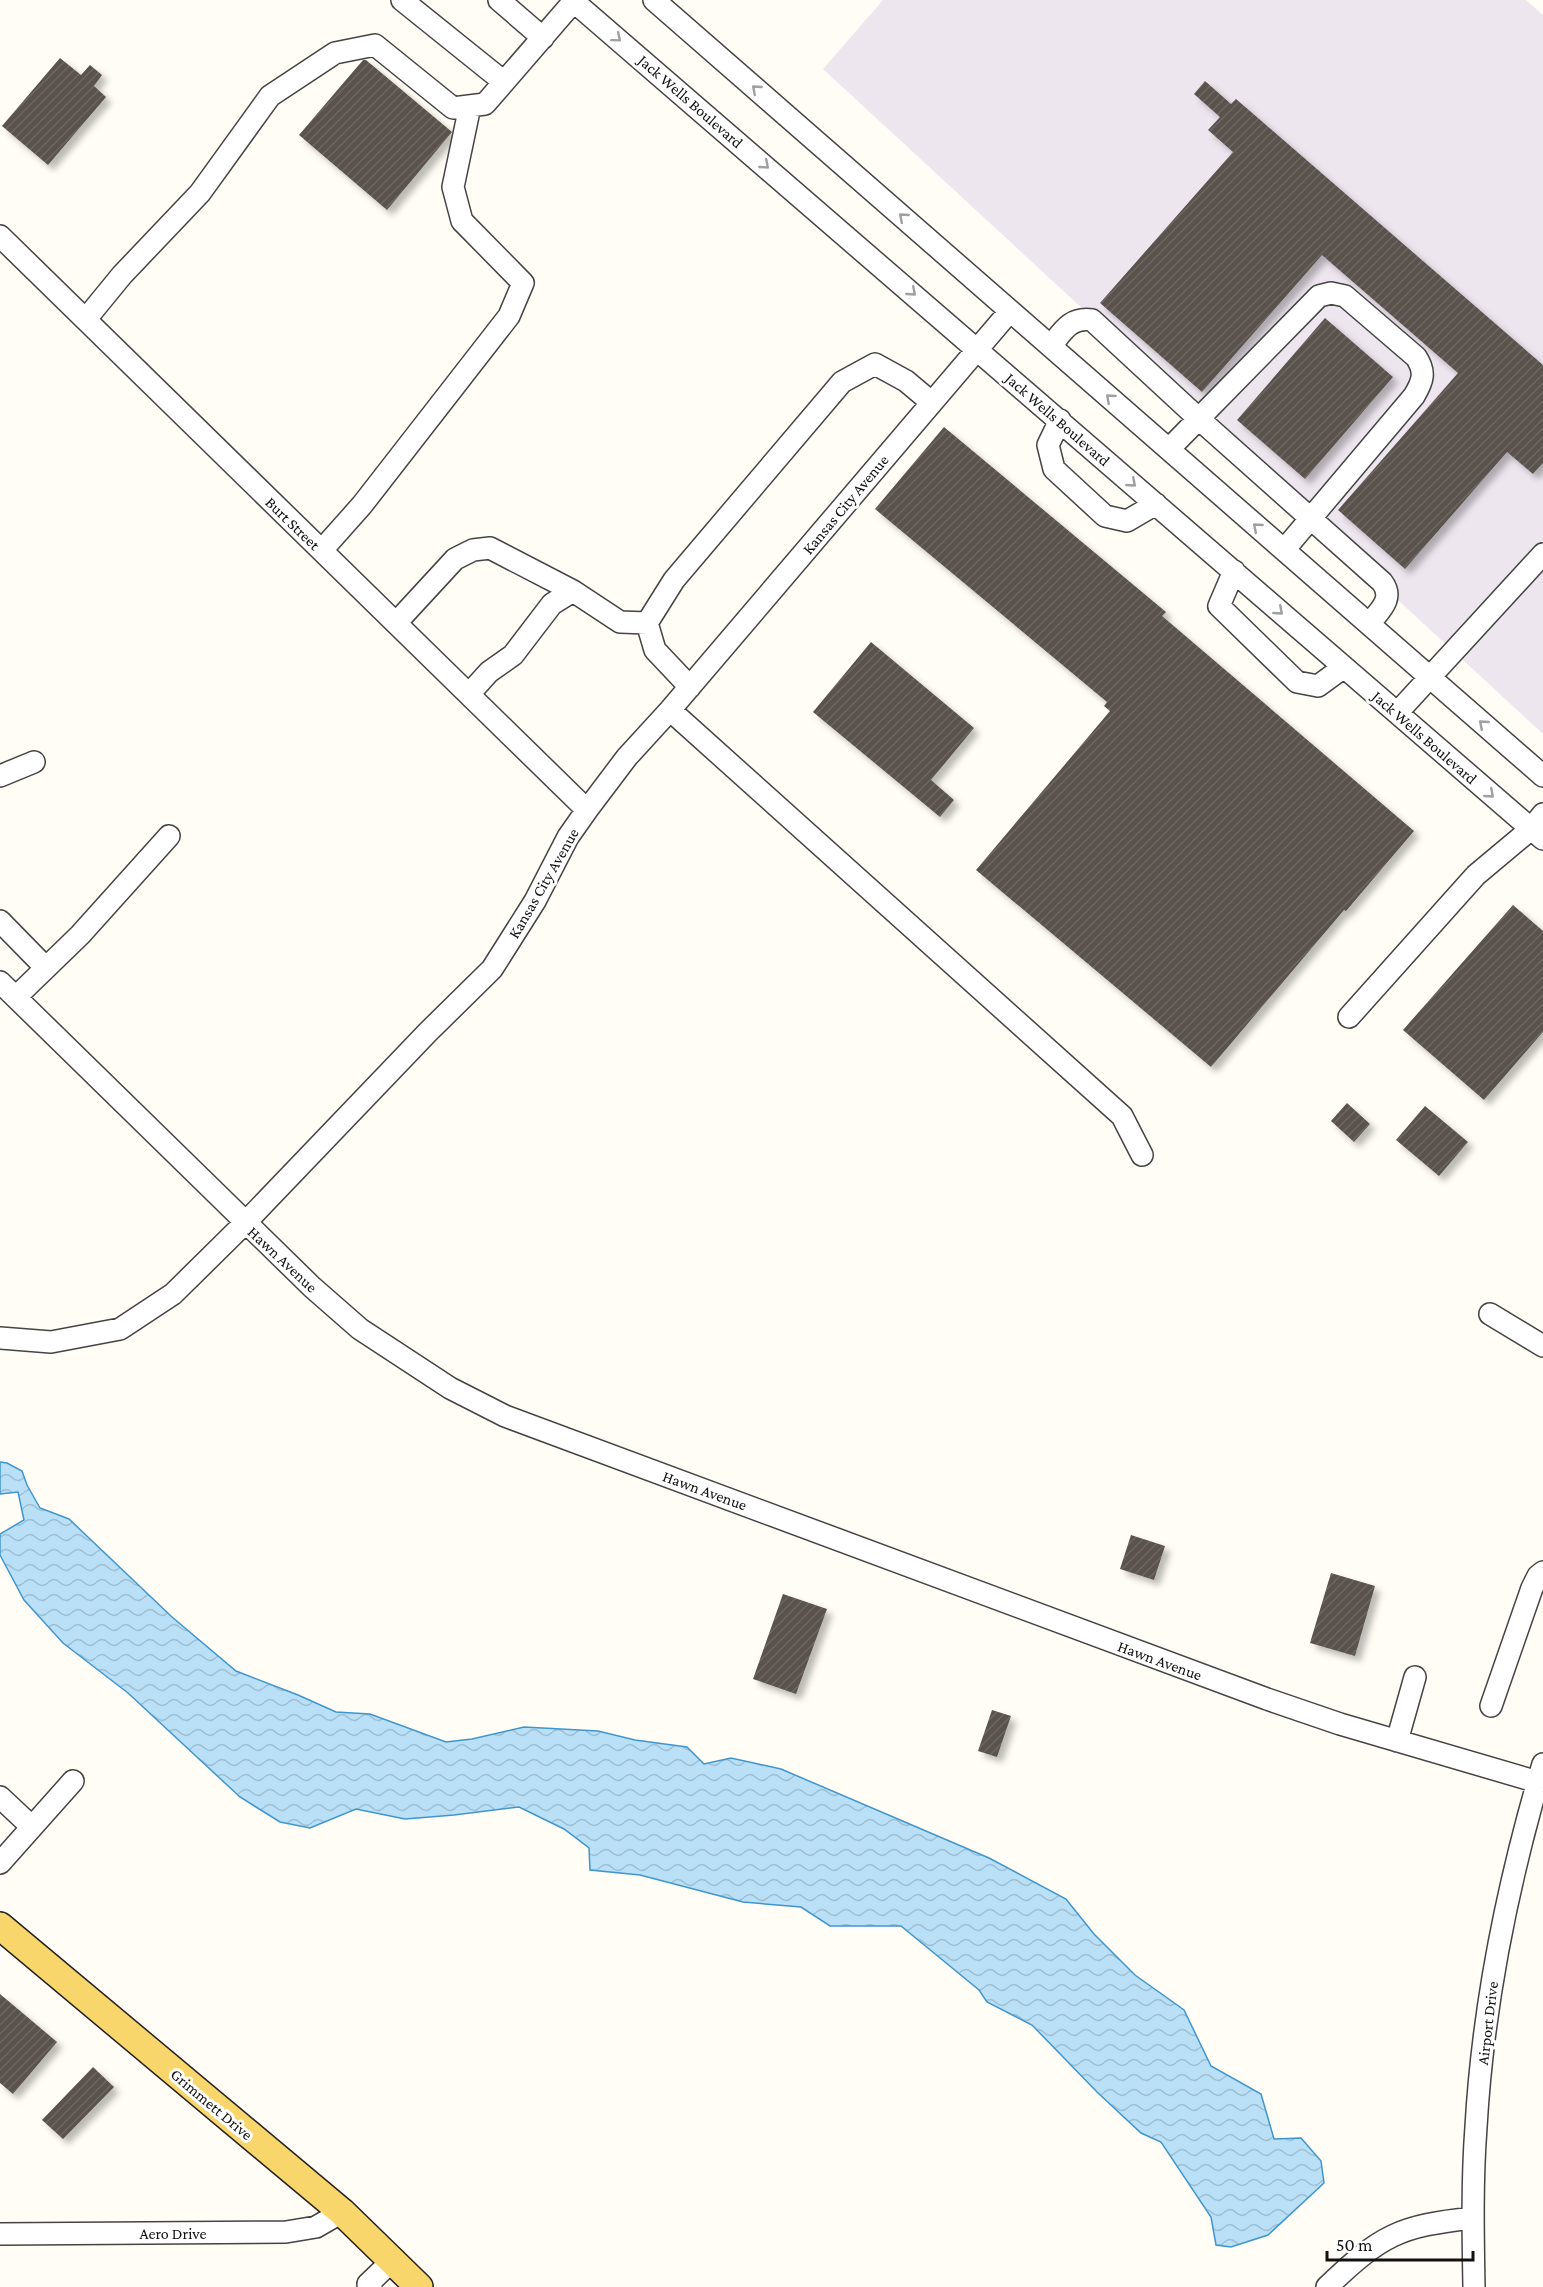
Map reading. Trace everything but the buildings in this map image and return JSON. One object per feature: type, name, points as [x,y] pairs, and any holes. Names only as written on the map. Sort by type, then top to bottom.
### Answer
[{"type":"main road","name":"Grimmett Drive","points":[[0,1926],[342,2212],[419,2287]]},
{"type":"street","points":[[402,0],[504,82]]},
{"type":"street","points":[[499,0],[543,38]]},
{"type":"street","points":[[86,319],[122,275],[200,193],[270,96],[335,53],[375,45],[453,108],[485,104],[574,0]]},
{"type":"street","name":"Jack Wells Boulevard","points":[[574,0],[1397,713],[1539,827]]},
{"type":"street","points":[[654,0],[1543,776]]},
{"type":"street","points":[[322,550],[362,505],[509,316],[523,283],[462,221],[453,187],[470,106]]},
{"type":"street","name":"Burt Street","points":[[0,236],[587,810]]},
{"type":"street","points":[[1169,449],[1319,296],[1332,293],[1345,296],[1416,357],[1423,368],[1423,381],[1414,396],[1284,550]]},
{"type":"street","name":"Kansas City Avenue","points":[[0,1338],[51,1342],[120,1329],[173,1294],[245,1223],[428,1032],[492,969],[535,901],[568,837],[627,757],[690,687],[1010,310]]},
{"type":"street","points":[[1051,346],[1069,324],[1082,318],[1092,320],[1386,587],[1387,602],[1369,624]]},
{"type":"street","points":[[690,687],[655,650],[647,623],[674,580],[842,382],[875,364],[906,381],[931,402]]},
{"type":"street","points":[[1060,420],[1048,445],[1054,469],[1105,516],[1126,521],[1156,504]]},
{"type":"street","points":[[396,623],[455,559],[473,550],[490,548],[573,591],[620,622],[647,623]]},
{"type":"street","points":[[1397,713],[1543,554]]},
{"type":"street","points":[[1234,571],[1219,606],[1297,682],[1318,686],[1344,667]]},
{"type":"street","points":[[469,694],[489,672],[513,655],[552,604],[573,591]]},
{"type":"street","points":[[670,710],[1122,1116],[1142,1155]]},
{"type":"street","points":[[0,777],[34,762]]},
{"type":"street","points":[[1349,1017],[1476,875],[1539,827]]},
{"type":"street","points":[[16,997],[80,935],[170,836]]},
{"type":"street","points":[[0,921],[46,968]]},
{"type":"street","name":"Hawn Avenue","points":[[0,982],[245,1223],[360,1329],[450,1388],[505,1416],[1267,1699],[1396,1741],[1540,1773]]},
{"type":"street","points":[[1490,1314],[1543,1346]]},
{"type":"street","points":[[1491,1706],[1532,1588],[1538,1576],[1543,1572]]},
{"type":"street","points":[[1396,1741],[1415,1677]]},
{"type":"street","name":"Airport Drive","points":[[1474,2287],[1473,2218],[1476,2126],[1490,1994],[1508,1899],[1540,1773]]},
{"type":"street","points":[[0,1863],[73,1781]]},
{"type":"street","points":[[0,1797],[32,1827]]},
{"type":"street","name":"Aero Drive","points":[[0,2234],[286,2232],[316,2228],[342,2212]]},
{"type":"street","points":[[1327,2287],[1362,2254],[1391,2235],[1423,2224],[1473,2218]]},
{"type":"street","points":[[371,2287],[368,2284],[393,2260]]},
{"type":"shaded area","points":[[883,0],[1526,0],[1543,15],[1543,734],[823,69]]},
{"type":"water","points":[[0,1462],[22,1471],[40,1508],[69,1519],[172,1617],[236,1671],[336,1712],[370,1714],[446,1742],[472,1739],[524,1727],[598,1731],[635,1740],[687,1747],[704,1764],[731,1758],[781,1769],[989,1858],[1066,1899],[1094,1934],[1135,1975],[1184,2010],[1211,2066],[1261,2094],[1274,2139],[1301,2138],[1321,2161],[1324,2183],[1268,2235],[1231,2247],[1216,2245],[1211,2217],[1161,2142],[1141,2133],[1097,2092],[1032,2025],[987,2002],[979,1990],[901,1926],[830,1926],[801,1907],[743,1902],[640,1875],[590,1870],[589,1848],[564,1829],[519,1807],[405,1819],[356,1809],[310,1828],[280,1822],[240,1797],[128,1693],[63,1643],[24,1600],[0,1555],[0,1534],[24,1520],[18,1492],[0,1494]]}]
